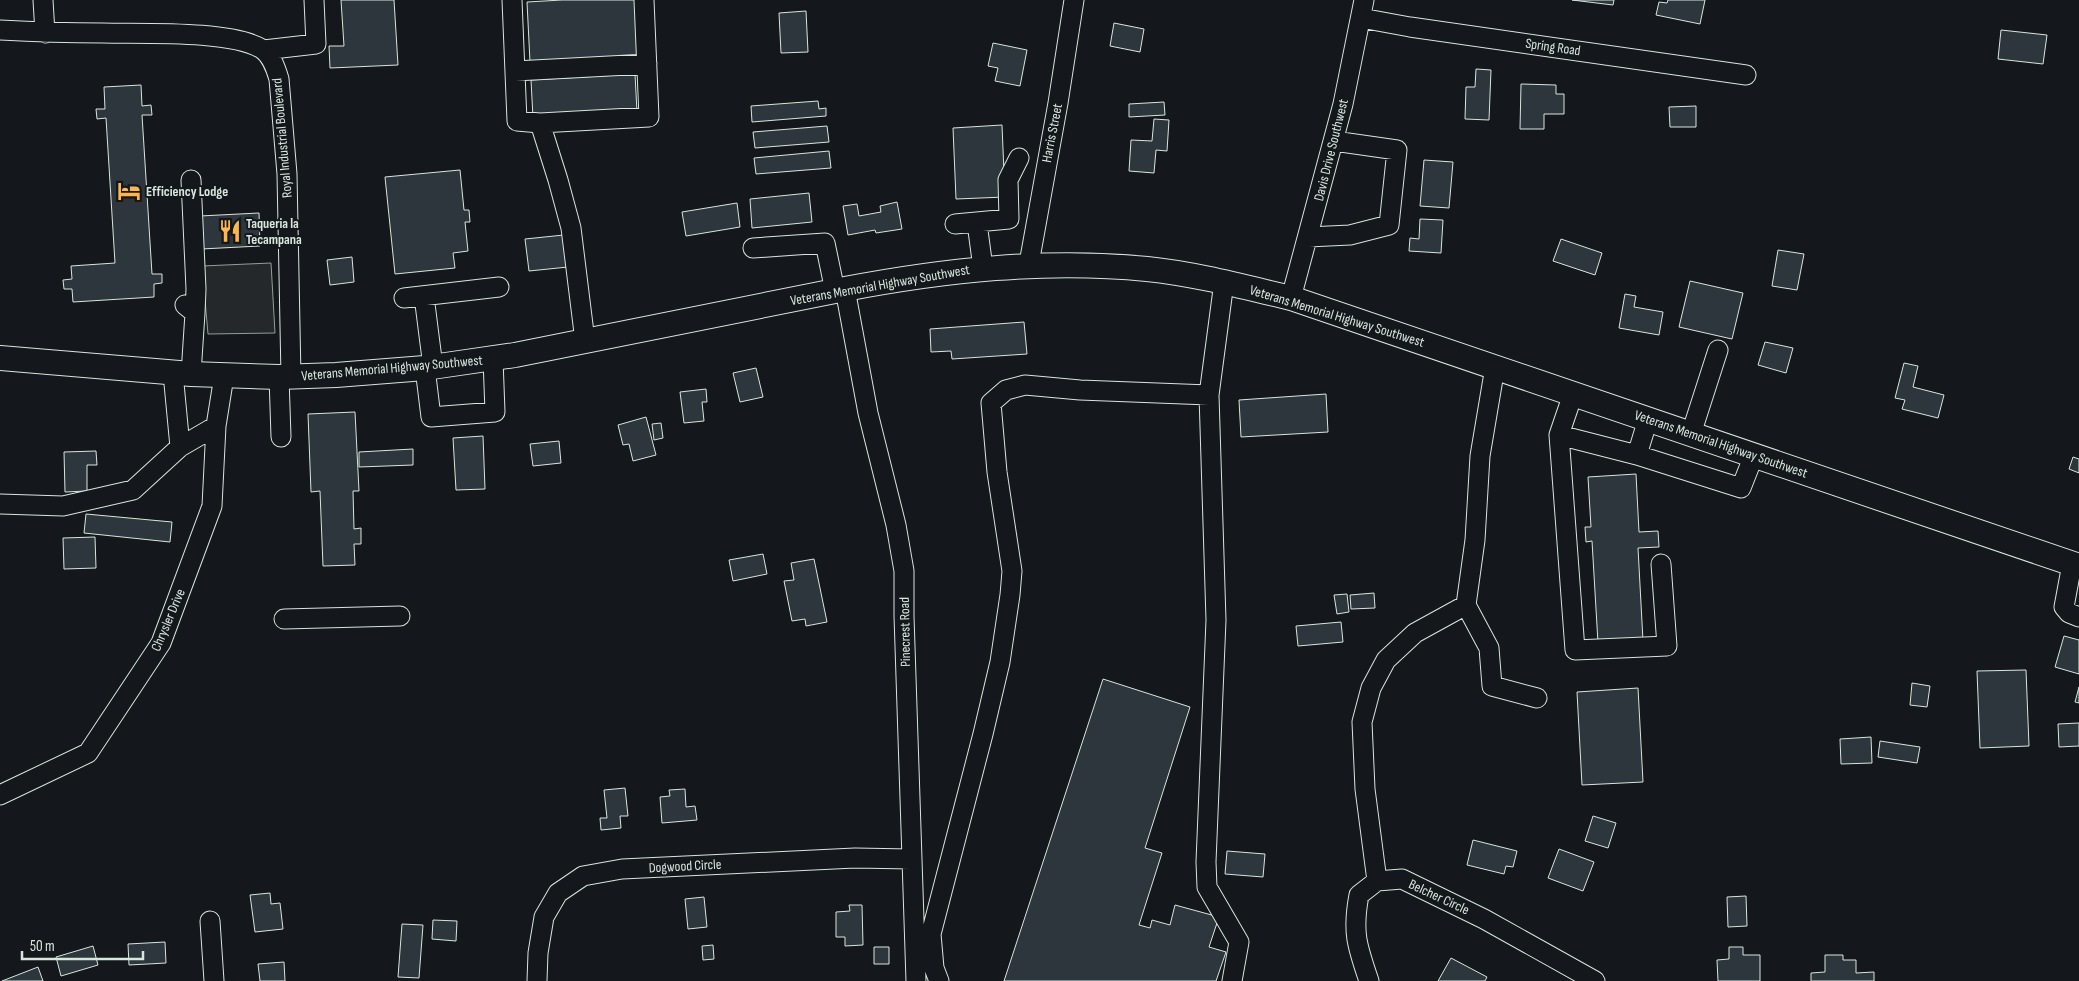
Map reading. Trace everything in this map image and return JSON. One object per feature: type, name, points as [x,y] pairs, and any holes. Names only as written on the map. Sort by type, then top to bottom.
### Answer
[{"type":"main road","name":"Veterans Memorial Highway Southwest","points":[[0,358],[224,376],[285,377],[429,368],[585,341],[898,279],[983,268],[1026,265],[1086,265],[1148,269],[1224,282],[1292,298],[2075,565]]},
{"type":"street","points":[[44,0],[45,32]]},
{"type":"street","points":[[0,30],[159,34],[224,38],[245,41],[264,50],[316,44],[314,0]]},
{"type":"street","points":[[512,0],[517,122],[540,123],[649,117],[644,0]]},
{"type":"street","name":"Harris Street","points":[[1026,265],[1030,258],[1074,0]]},
{"type":"street","name":"Spring Road","points":[[1362,9],[1410,27],[1746,75]]},
{"type":"street","name":"Davis Drive Southwest","points":[[1292,298],[1344,104],[1362,9]]},
{"type":"street","name":"Royal Industrial Boulevard","points":[[264,50],[274,64],[279,79],[288,174],[285,377],[281,437]]},
{"type":"street","points":[[515,71],[647,64]]},
{"type":"street","points":[[540,123],[571,228],[585,341]]},
{"type":"street","points":[[1308,237],[1350,235],[1390,225],[1397,150],[1334,141]]},
{"type":"street","points":[[180,447],[182,373],[190,308],[196,289],[191,180]]},
{"type":"street","points":[[955,224],[1009,219],[1009,202]]},
{"type":"street","points":[[977,223],[983,268]]},
{"type":"street","name":"Pinecrest Road","points":[[753,248],[825,243],[840,290],[896,525],[904,571],[916,981]]},
{"type":"street","points":[[1224,282],[1209,395],[1216,620],[1206,862],[1207,887],[1239,942],[1232,981]]},
{"type":"street","points":[[404,298],[500,287]]},
{"type":"street","points":[[424,296],[431,417],[495,412],[493,358]]},
{"type":"street","points":[[1691,434],[1718,350]]},
{"type":"street","points":[[1495,367],[1480,456],[1475,540],[1466,605],[1489,648],[1492,686],[1537,698]]},
{"type":"street","name":"Chrysler Drive","points":[[0,795],[88,753],[161,643],[212,506],[216,426],[224,376]]},
{"type":"street","points":[[939,981],[934,968],[930,934],[990,707],[1000,662],[1010,595],[1012,571],[997,472],[991,402],[1006,390],[1025,385],[1080,390],[1209,395]]},
{"type":"street","points":[[1573,394],[1560,435],[1575,650],[1667,646],[1661,564]]},
{"type":"street","points":[[1637,456],[1648,420]]},
{"type":"street","points":[[0,504],[63,506],[133,490],[180,447],[216,426]]},
{"type":"street","points":[[1560,435],[1741,488],[1754,455]]},
{"type":"street","points":[[2075,565],[2064,606],[2069,614],[2079,617]]},
{"type":"street","points":[[1369,981],[1356,944],[1355,914],[1359,894],[1377,880],[1365,789],[1362,722],[1371,688],[1386,660],[1416,633],[1466,605]]},
{"type":"street","points":[[284,619],[400,616]]},
{"type":"street","name":"Dogwood Circle","points":[[537,981],[538,953],[544,916],[558,893],[583,876],[632,869],[855,858],[911,859]]},
{"type":"street","name":"Belcher Circle","points":[[1377,880],[1402,879],[1484,918],[1595,981]]},
{"type":"street","points":[[210,921],[214,981]]},
{"type":"shaded area","points":[[271,263],[275,333],[208,334],[202,266]]},
{"type":"building","points":[[341,0],[394,0],[398,65],[330,68],[329,46],[344,46]]},
{"type":"building","points":[[639,0],[642,55],[530,62],[527,2]]},
{"type":"building","points":[[1572,0],[1614,0],[1613,5]]},
{"type":"building","points":[[1668,0],[1705,0],[1700,24],[1656,15],[1659,2],[1667,3]]},
{"type":"building","points":[[806,11],[808,52],[781,53],[779,13]]},
{"type":"building","points":[[1114,23],[1144,29],[1140,52],[1110,46]]},
{"type":"building","points":[[2001,30],[2047,35],[2043,64],[1998,59]]},
{"type":"building","points":[[993,43],[1027,50],[1020,86],[995,81],[998,68],[988,66]]},
{"type":"building","points":[[1476,69],[1491,70],[1489,120],[1465,119],[1466,87],[1475,87]]},
{"type":"building","points":[[635,74],[637,112],[533,118],[531,80]]},
{"type":"building","points":[[1521,84],[1556,85],[1556,94],[1564,94],[1564,114],[1544,114],[1544,129],[1520,129]]},
{"type":"building","name":"Efficiency Lodge","points":[[141,85],[142,106],[151,105],[152,115],[142,115],[152,274],[162,274],[162,283],[154,284],[154,297],[73,302],[72,289],[64,289],[63,280],[72,279],[71,266],[115,263],[106,118],[97,119],[96,109],[105,109],[104,87]]},
{"type":"building","points":[[818,101],[819,109],[826,108],[826,116],[752,122],[751,106]]},
{"type":"building","points":[[1164,102],[1165,115],[1129,117],[1129,104]]},
{"type":"building","points":[[1696,106],[1696,127],[1670,127],[1669,107]]},
{"type":"building","points":[[1154,119],[1169,120],[1167,151],[1156,150],[1154,173],[1129,171],[1131,140],[1152,141]]},
{"type":"building","points":[[1002,125],[1005,197],[956,199],[953,128]]},
{"type":"building","points":[[827,126],[829,142],[755,148],[753,132]]},
{"type":"building","points":[[829,151],[831,168],[756,174],[754,158]]},
{"type":"building","points":[[1424,160],[1453,162],[1449,208],[1420,206]]},
{"type":"building","points":[[460,170],[464,210],[469,210],[470,222],[465,222],[468,251],[453,253],[455,268],[395,274],[385,177]]},
{"type":"building","points":[[809,193],[812,222],[752,228],[750,199]]},
{"type":"building","points":[[897,202],[902,229],[876,233],[875,230],[848,235],[843,206],[857,204],[859,216],[881,212],[880,206]]},
{"type":"building","points":[[737,203],[740,227],[686,236],[682,212]]},
{"type":"building","name":"Taqueria la Tecampana","points":[[259,213],[260,246],[201,249],[200,216]]},
{"type":"building","points":[[1420,219],[1443,220],[1441,253],[1409,251],[1410,238],[1419,239]]},
{"type":"building","points":[[564,235],[568,267],[529,271],[525,239]]},
{"type":"building","points":[[1561,239],[1602,253],[1595,275],[1553,261]]},
{"type":"building","points":[[1778,250],[1804,254],[1797,290],[1772,286]]},
{"type":"building","points":[[352,257],[354,282],[330,285],[327,260]]},
{"type":"building","points":[[1690,281],[1743,293],[1732,339],[1679,327]]},
{"type":"building","points":[[1625,294],[1636,296],[1634,307],[1663,312],[1659,335],[1619,328]]},
{"type":"building","points":[[1024,322],[1027,354],[952,359],[951,351],[931,352],[930,329]]},
{"type":"building","points":[[1765,342],[1793,348],[1786,373],[1758,365]]},
{"type":"building","points":[[1904,363],[1918,366],[1913,387],[1944,395],[1938,418],[1902,409],[1905,400],[1895,398]]},
{"type":"building","points":[[756,368],[763,397],[740,402],[733,373]]},
{"type":"building","points":[[706,389],[707,402],[702,402],[704,421],[684,423],[680,392]]},
{"type":"building","points":[[1326,394],[1328,432],[1241,437],[1239,400]]},
{"type":"building","points":[[355,412],[359,491],[353,491],[354,529],[361,528],[361,544],[354,544],[355,565],[323,566],[320,491],[311,492],[308,414]]},
{"type":"building","points":[[646,417],[656,455],[633,461],[629,444],[623,445],[618,425]]},
{"type":"building","points":[[661,423],[663,438],[654,440],[652,424]]},
{"type":"building","points":[[483,436],[485,489],[456,490],[453,438]]},
{"type":"building","points":[[559,441],[561,463],[533,466],[530,444]]},
{"type":"building","points":[[413,449],[413,465],[359,467],[359,452]]},
{"type":"building","points":[[96,451],[97,465],[87,465],[87,491],[65,492],[64,452]]},
{"type":"building","points":[[2073,457],[2079,459],[2079,473],[2069,469]]},
{"type":"building","points":[[1636,474],[1639,532],[1658,531],[1659,547],[1638,548],[1643,641],[1598,643],[1592,541],[1586,542],[1585,527],[1591,527],[1588,477]]},
{"type":"building","points":[[86,514],[172,522],[170,542],[84,533]]},
{"type":"building","points":[[95,537],[96,568],[64,569],[63,538]]},
{"type":"building","points":[[763,554],[767,574],[733,581],[729,560]]},
{"type":"building","points":[[814,559],[827,622],[806,626],[805,619],[792,621],[784,581],[794,580],[791,563]]},
{"type":"building","points":[[1374,593],[1375,608],[1351,609],[1350,595]]},
{"type":"building","points":[[1347,594],[1349,612],[1337,614],[1334,595]]},
{"type":"building","points":[[1341,622],[1343,642],[1298,646],[1296,626]]},
{"type":"building","points":[[2064,636],[2079,640],[2079,674],[2055,667]]},
{"type":"building","points":[[2026,670],[2029,746],[1980,748],[1977,671]]},
{"type":"building","points":[[1103,679],[1190,707],[1145,848],[1162,853],[1139,925],[1150,928],[1152,920],[1170,925],[1175,905],[1219,917],[1209,947],[1226,952],[1216,981],[1004,981]]},
{"type":"building","points":[[1912,683],[1930,686],[1927,707],[1910,705]]},
{"type":"building","points":[[2079,687],[2079,703],[2075,702]]},
{"type":"building","points":[[1638,688],[1643,782],[1582,785],[1577,692]]},
{"type":"building","points":[[2079,723],[2079,746],[2059,747],[2058,724]]},
{"type":"building","points":[[1871,737],[1872,763],[1841,764],[1840,739]]},
{"type":"building","points":[[1880,741],[1920,747],[1917,763],[1878,757]]},
{"type":"building","points":[[625,788],[628,816],[620,816],[621,828],[601,830],[600,818],[607,818],[604,790]]},
{"type":"building","points":[[685,789],[686,807],[695,806],[697,820],[662,823],[660,797],[670,796],[669,790]]},
{"type":"building","points":[[1593,816],[1616,823],[1608,848],[1585,841]]},
{"type":"building","points":[[1473,840],[1517,851],[1513,867],[1506,866],[1504,874],[1467,865]]},
{"type":"building","points":[[1559,849],[1594,862],[1583,891],[1548,878]]},
{"type":"building","points":[[1227,851],[1265,854],[1263,877],[1225,874]]},
{"type":"building","points":[[270,893],[271,904],[280,903],[283,929],[255,932],[250,895]]},
{"type":"building","points":[[1746,896],[1747,926],[1728,927],[1727,897]]},
{"type":"building","points":[[704,897],[707,927],[688,929],[685,899]]},
{"type":"building","points":[[849,905],[862,905],[863,945],[845,946],[845,937],[836,937],[836,912],[850,911]]},
{"type":"building","points":[[433,920],[457,921],[456,941],[432,939]]},
{"type":"building","points":[[402,924],[423,925],[419,978],[398,977]]},
{"type":"building","points":[[165,942],[166,963],[129,965],[128,944]]},
{"type":"building","points":[[713,945],[714,959],[703,960],[702,946]]},
{"type":"building","points":[[93,946],[98,965],[61,976],[56,957]]},
{"type":"building","points":[[874,947],[889,947],[889,964],[874,964]]},
{"type":"building","points":[[1729,947],[1743,947],[1743,955],[1760,955],[1760,981],[1718,981],[1717,960],[1729,959]]},
{"type":"building","points":[[1825,955],[1843,955],[1843,960],[1856,960],[1856,973],[1874,972],[1874,981],[1811,981],[1811,973],[1825,972]]},
{"type":"building","points":[[1451,958],[1487,977],[1485,981],[1438,981]]},
{"type":"building","points":[[284,962],[285,981],[260,981],[258,964]]},
{"type":"building","points":[[38,967],[43,981],[2,981]]},
{"type":"place","name":"Efficiency Lodge","points":[[129,191]]},
{"type":"place","name":"Taqueria la Tecampana","points":[[230,231]]}]
